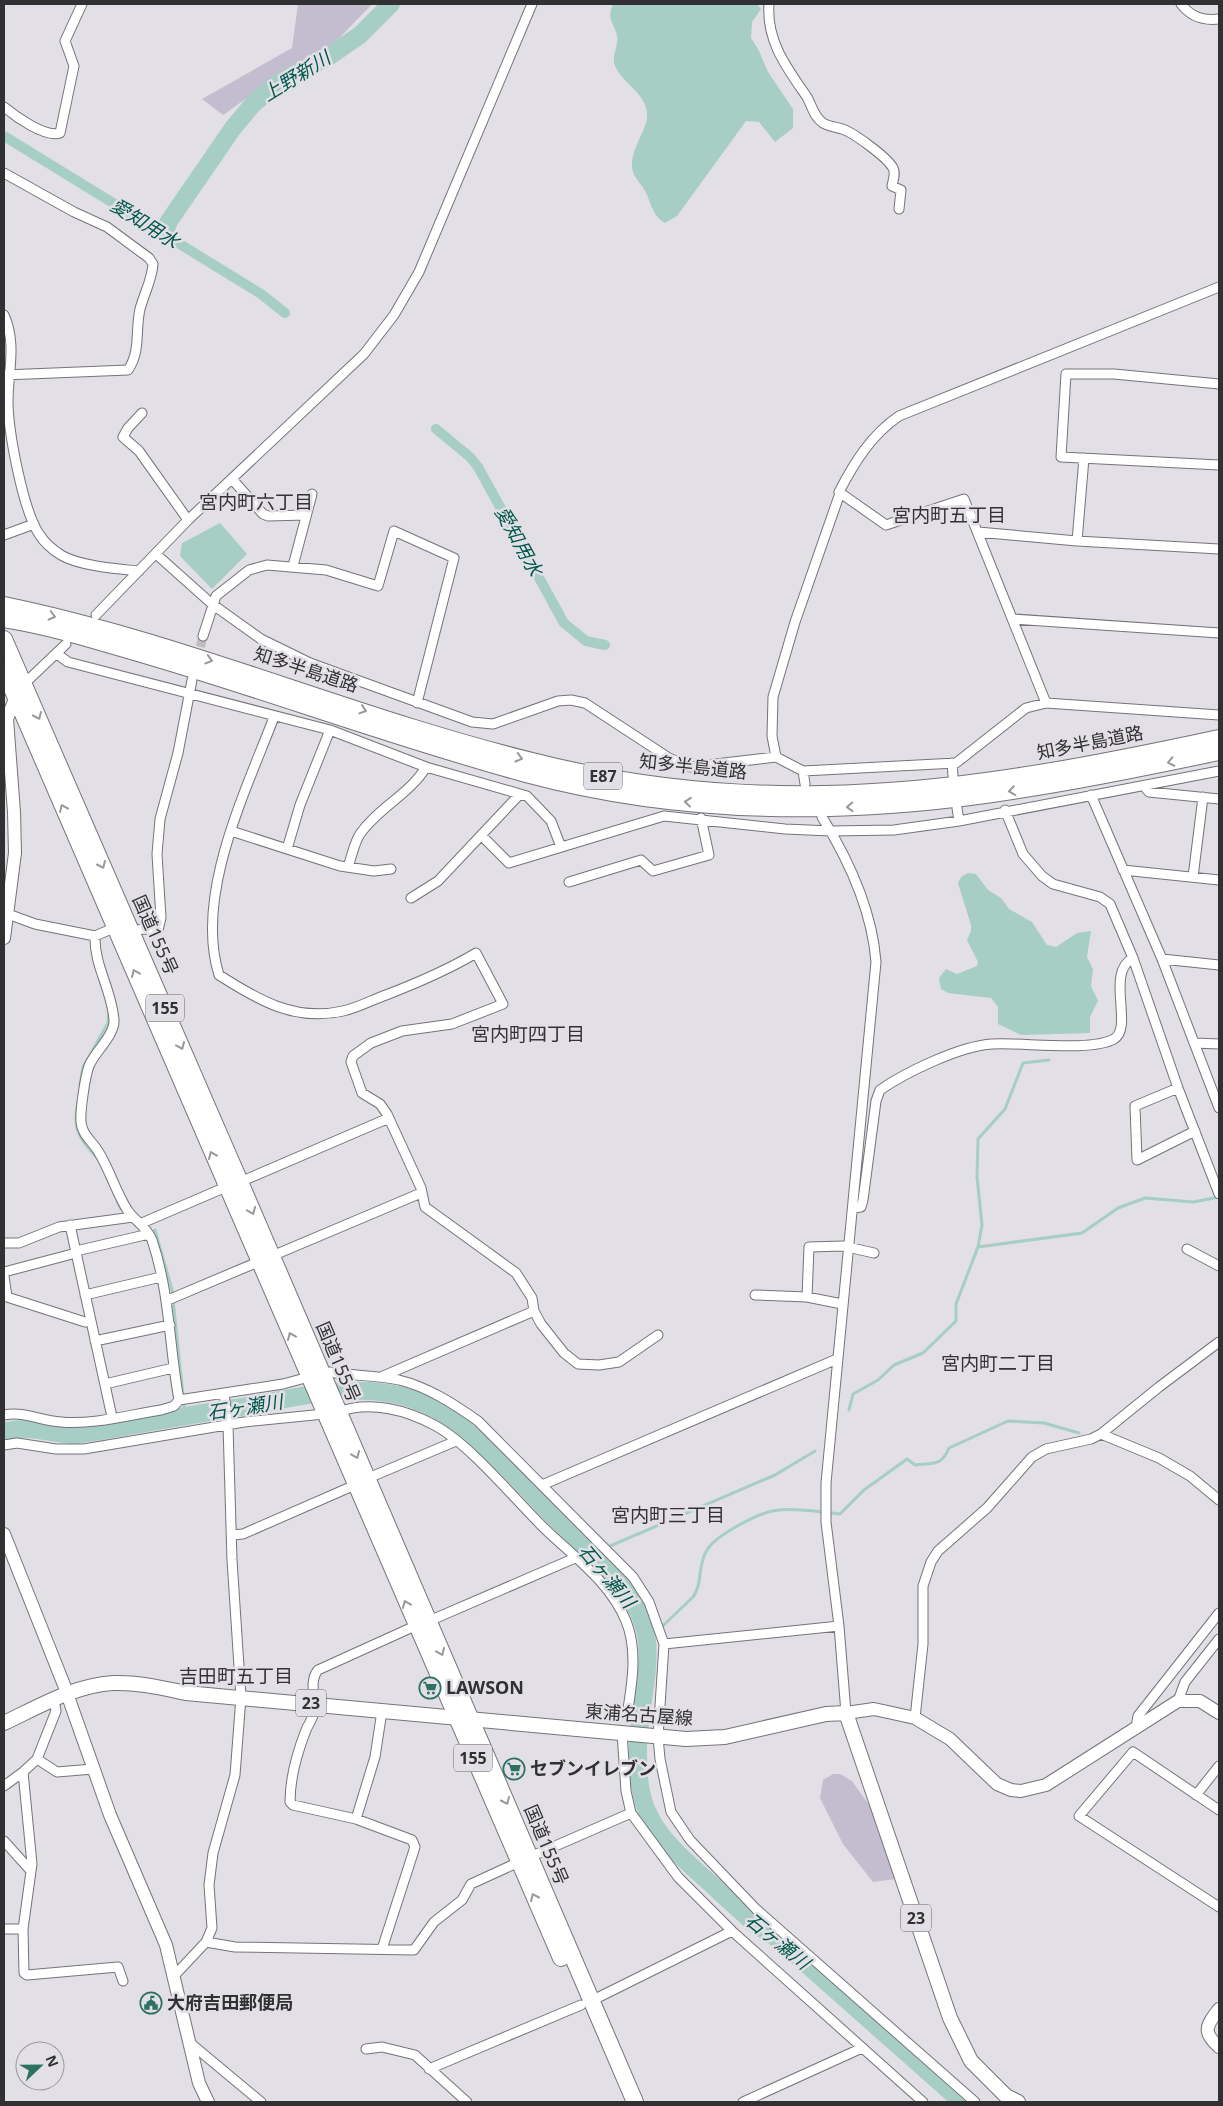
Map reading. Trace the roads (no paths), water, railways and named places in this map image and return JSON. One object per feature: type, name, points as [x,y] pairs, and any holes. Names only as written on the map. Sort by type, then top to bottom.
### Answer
[{"type":"highway","name":"知多半島道路","points":[[6,612],[52,615],[207,659],[444,737],[531,761],[642,783],[704,790],[824,794],[904,790],[1019,776],[1219,738]]},
{"type":"highway","name":"知多半島道路","points":[[6,612],[453,754],[529,775],[584,787],[668,800],[766,808],[882,806],[1026,789],[1219,752]]},
{"type":"highway","name":"国道155号","points":[[4,639],[20,689],[116,927],[233,1185],[586,2003],[635,2102]]},
{"type":"highway","name":"国道155号","points":[[4,670],[20,689],[132,932],[233,1185]]},
{"type":"highway","name":"国道155号","points":[[586,2003],[623,2102]]},
{"type":"main road","name":"東浦名古屋線","points":[[4,1723],[60,1697],[99,1685],[123,1683],[186,1693],[656,1737],[725,1737],[826,1714],[846,1713]]},
{"type":"main road","name":"23","points":[[846,1713],[950,2018],[971,2062],[1006,2096],[1018,2102]]},
{"type":"street","points":[[4,107],[15,116],[50,135],[60,133],[74,66],[65,41],[82,4]]},
{"type":"street","points":[[96,615],[188,520],[364,354],[394,315],[419,272],[532,4]]},
{"type":"street","points":[[769,4],[770,31],[780,57],[817,117],[826,125],[846,130],[859,138],[891,165],[894,174],[892,186],[901,190],[899,209]]},
{"type":"street","points":[[1181,4],[1196,17],[1209,20],[1219,19]]},
{"type":"street","points":[[4,173],[74,212],[107,227],[149,258],[153,264],[140,308],[138,345],[128,370],[6,374]]},
{"type":"street","points":[[776,757],[772,736],[773,698],[796,622],[840,494],[839,492],[851,468],[878,433],[899,416],[1219,287]]},
{"type":"street","points":[[4,315],[11,340],[6,374],[8,413],[14,453],[34,524],[39,534],[62,556],[79,562],[139,571]]},
{"type":"street","points":[[1219,384],[1114,374],[1066,374],[1061,456],[1219,466]]},
{"type":"street","points":[[142,413],[128,428],[123,437],[139,451],[188,520]]},
{"type":"street","points":[[1077,541],[1084,458]]},
{"type":"street","points":[[232,479],[263,514],[268,516],[306,515]]},
{"type":"street","points":[[293,566],[312,494]]},
{"type":"street","points":[[840,494],[886,525],[964,499],[1014,619],[1046,703]]},
{"type":"street","points":[[4,535],[34,524]]},
{"type":"street","points":[[203,636],[216,596],[249,570],[267,565],[326,570],[378,586],[394,531],[454,558],[417,703]]},
{"type":"street","points":[[978,532],[1077,541],[1219,549]]},
{"type":"street","points":[[156,554],[212,604],[261,640],[310,663],[472,722],[493,724],[558,701],[571,700],[585,703],[669,758],[690,767],[776,757],[803,771],[956,763],[1026,708],[1046,703],[1219,715]]},
{"type":"street","points":[[1014,619],[1219,632]]},
{"type":"street","points":[[4,935],[8,914],[8,874],[14,812],[7,719],[20,689],[66,644]]},
{"type":"street","points":[[57,654],[68,662],[330,730],[426,767],[526,796],[551,820],[561,847]]},
{"type":"street","points":[[132,932],[141,928],[158,930],[161,918],[157,854],[160,819],[178,753],[192,680]]},
{"type":"street","points":[[274,717],[231,831],[214,893],[213,956],[219,975],[254,998],[291,1012],[317,1015],[344,1011],[419,982],[458,964],[476,953],[503,1004],[443,1026],[402,1031],[372,1043],[353,1056],[351,1062],[362,1094],[380,1104],[389,1118],[428,1211],[484,1248],[516,1273],[532,1298],[534,1311],[552,1339],[578,1364],[599,1366],[619,1362],[658,1335]]},
{"type":"street","points":[[287,849],[300,805],[330,730]]},
{"type":"street","points":[[952,763],[953,776]]},
{"type":"street","points":[[348,867],[360,834],[386,806],[422,774],[426,767]]},
{"type":"street","points":[[803,771],[805,784]]},
{"type":"street","points":[[482,836],[509,863],[664,816],[831,831],[894,830],[959,821],[1005,810],[1219,771]]},
{"type":"street","points":[[1144,786],[1149,792],[1219,799]]},
{"type":"street","points":[[411,898],[438,881],[520,794]]},
{"type":"street","points":[[1091,795],[1162,959],[1219,1108]]},
{"type":"street","points":[[1193,877],[1203,797]]},
{"type":"street","points":[[957,808],[959,821]]},
{"type":"street","points":[[1005,810],[1022,854],[1042,876],[1053,884],[1100,897],[1110,904],[1133,958],[1178,1088],[1219,1194]]},
{"type":"street","points":[[822,817],[831,831],[865,904],[872,930],[876,962],[876,986],[842,1304],[826,1483],[826,1522],[839,1626],[846,1713],[874,1709],[915,1718],[941,1732],[997,1784],[1011,1790],[1046,1785],[1178,1701],[1200,1701],[1219,1712]]},
{"type":"street","points":[[568,882],[641,860],[653,871],[706,856],[709,854],[701,818]]},
{"type":"street","points":[[231,831],[348,867],[374,871],[390,869]]},
{"type":"street","points":[[1122,870],[1219,880]]},
{"type":"street","points":[[8,914],[35,924],[95,936],[116,927]]},
{"type":"street","points":[[95,936],[94,952],[106,985],[115,1022],[102,1048],[90,1065],[81,1122],[87,1140],[96,1147],[110,1171],[121,1200],[132,1217],[142,1223],[149,1234],[168,1300],[173,1368],[180,1400]]},
{"type":"street","points":[[853,1208],[861,1207],[876,1101],[880,1090],[937,1058],[991,1044],[1083,1044],[1102,1043],[1113,1039],[1118,1034],[1121,1021],[1122,970],[1126,962],[1133,958]]},
{"type":"street","points":[[1162,959],[1219,965]]},
{"type":"street","points":[[1194,1043],[1219,1044]]},
{"type":"street","points":[[1178,1088],[1135,1106],[1137,1160],[1195,1131]]},
{"type":"street","points":[[142,1223],[389,1118]]},
{"type":"street","points":[[168,1300],[421,1193]]},
{"type":"street","points":[[4,1243],[19,1242],[59,1227],[132,1217]]},
{"type":"street","points":[[70,1225],[112,1417]]},
{"type":"street","points":[[4,1272],[149,1234]]},
{"type":"street","points":[[807,1297],[809,1246],[848,1247],[874,1253]]},
{"type":"street","points":[[1187,1249],[1219,1266]]},
{"type":"street","points":[[4,1276],[7,1297],[85,1322],[91,1321]]},
{"type":"street","points":[[85,1295],[160,1277]]},
{"type":"street","points":[[755,1294],[807,1297],[842,1304]]},
{"type":"street","points":[[380,1378],[534,1311]]},
{"type":"street","points":[[95,1341],[170,1325]]},
{"type":"street","points":[[915,1718],[923,1644],[923,1586],[931,1562],[938,1551],[987,1508],[1032,1457],[1046,1449],[1091,1439],[1101,1434],[1219,1342]]},
{"type":"street","points":[[542,1485],[837,1359]]},
{"type":"street","points":[[105,1384],[173,1368]]},
{"type":"street","points":[[4,1415],[24,1414],[61,1422],[112,1417],[169,1408],[180,1400],[316,1378],[330,1372],[380,1378],[416,1386],[460,1408],[478,1421],[633,1576],[649,1602],[664,1644],[656,1737],[671,1812],[690,1840],[756,1908],[975,2102]]},
{"type":"street","points":[[174,1976],[206,1942],[212,1928],[209,1885],[213,1853],[235,1775],[242,1697],[232,1536],[228,1425],[224,1393]]},
{"type":"street","points":[[4,1445],[17,1443],[56,1449],[78,1449],[228,1425],[331,1412],[346,1408],[379,1406],[393,1409],[431,1424],[456,1441],[610,1593],[627,1623],[633,1657],[627,1714]]},
{"type":"street","points":[[1101,1434],[1160,1458],[1190,1476],[1219,1500]]},
{"type":"street","points":[[232,1536],[243,1534],[456,1441]]},
{"type":"street","points":[[4,1534],[60,1697],[94,1768],[132,1868],[166,1945],[199,2082],[208,2102]]},
{"type":"street","points":[[382,1949],[415,1847],[412,1840],[356,1819],[292,1805],[290,1802],[290,1783],[315,1709],[314,1679],[318,1670],[575,1558]]},
{"type":"street","points":[[1136,1727],[1138,1716],[1219,1612]]},
{"type":"street","points":[[664,1644],[839,1626]]},
{"type":"street","points":[[1178,1701],[1185,1682],[1219,1639]]},
{"type":"street","points":[[4,1786],[37,1759],[60,1697]]},
{"type":"street","points":[[356,1819],[375,1757],[382,1711]]},
{"type":"street","points":[[623,1734],[626,1791],[632,1813],[678,1877],[732,1931],[923,2102]]},
{"type":"street","points":[[1219,1810],[1133,1752],[1080,1816],[1219,1907]]},
{"type":"street","points":[[37,1759],[57,1772],[94,1768]]},
{"type":"street","points":[[1196,1795],[1219,1766]]},
{"type":"street","points":[[23,1772],[31,1871],[23,1929],[24,1973],[27,1975],[118,1967],[123,1981]]},
{"type":"street","points":[[206,1942],[235,1947],[414,1950],[434,1922],[462,1900],[472,1884],[632,1813]]},
{"type":"street","points":[[4,1841],[31,1871]]},
{"type":"street","points":[[4,1929],[23,1929]]},
{"type":"street","points":[[429,2069],[586,2003],[732,1931]]},
{"type":"street","points":[[1219,2010],[1209,2022],[1207,2029],[1209,2038],[1219,2047]]},
{"type":"street","points":[[189,2042],[261,2102]]},
{"type":"street","points":[[366,2049],[382,2047],[415,2055],[467,2102]]},
{"type":"street","points":[[743,2102],[862,2048]]},
{"type":"waterway","name":"上野新川","points":[[164,235],[169,221],[233,128],[253,104],[278,83],[328,57],[360,35],[391,4]]},
{"type":"waterway","name":"愛知用水","points":[[4,136],[261,294],[285,313]]},
{"type":"waterway","name":"愛知用水","points":[[436,429],[470,457],[478,467],[564,623],[586,641],[605,645]]},
{"type":"waterway","points":[[80,1085],[83,1067],[108,1023],[109,1010]]},
{"type":"waterway","points":[[849,1410],[853,1394],[878,1380],[894,1365],[923,1353],[956,1321],[956,1304],[978,1247],[982,1225],[977,1177],[978,1139],[1005,1109],[1023,1063],[1049,1060]]},
{"type":"waterway","points":[[78,1101],[76,1119],[79,1133],[98,1159]]},
{"type":"waterway","points":[[978,1247],[1082,1233],[1118,1208],[1145,1198],[1193,1202],[1219,1197]]},
{"type":"waterway","points":[[117,1201],[121,1209]]},
{"type":"waterway","points":[[155,1230],[172,1290],[185,1415]]},
{"type":"waterway","name":"石ヶ瀬川","points":[[4,1432],[30,1429],[75,1435],[310,1395],[362,1391],[387,1393],[411,1398],[453,1420],[485,1446],[558,1521],[600,1560],[625,1590],[635,1606],[643,1623],[648,1654],[639,1733],[639,1773],[643,1800],[655,1826],[669,1844],[742,1913],[778,1939],[962,2102]]},
{"type":"waterway","points":[[647,1641],[693,1597],[698,1586],[704,1556],[712,1544],[729,1531],[751,1519],[779,1510],[810,1510],[840,1514],[864,1490],[907,1459],[915,1465],[940,1461],[949,1448],[1008,1421],[1044,1423],[1079,1433]]},
{"type":"waterway","points":[[595,1558],[610,1546],[775,1475],[815,1451]]},
{"type":"tunnel","points":[[197,660],[203,636]]},
{"type":"place","name":"LAWSON","points":[[430,1688]]},
{"type":"place","name":"セブンイレブン","points":[[514,1769]]},
{"type":"place","name":"大府吉田郵便局","points":[[151,2003]]},
{"type":"district","name":"宮内町六丁目","points":[[256,502]]},
{"type":"district","name":"宮内町五丁目","points":[[949,515]]},
{"type":"district","name":"宮内町四丁目","points":[[528,1034]]},
{"type":"district","name":"宮内町二丁目","points":[[998,1363]]},
{"type":"district","name":"宮内町三丁目","points":[[668,1515]]},
{"type":"district","name":"吉田町五丁目","points":[[236,1676]]}]
